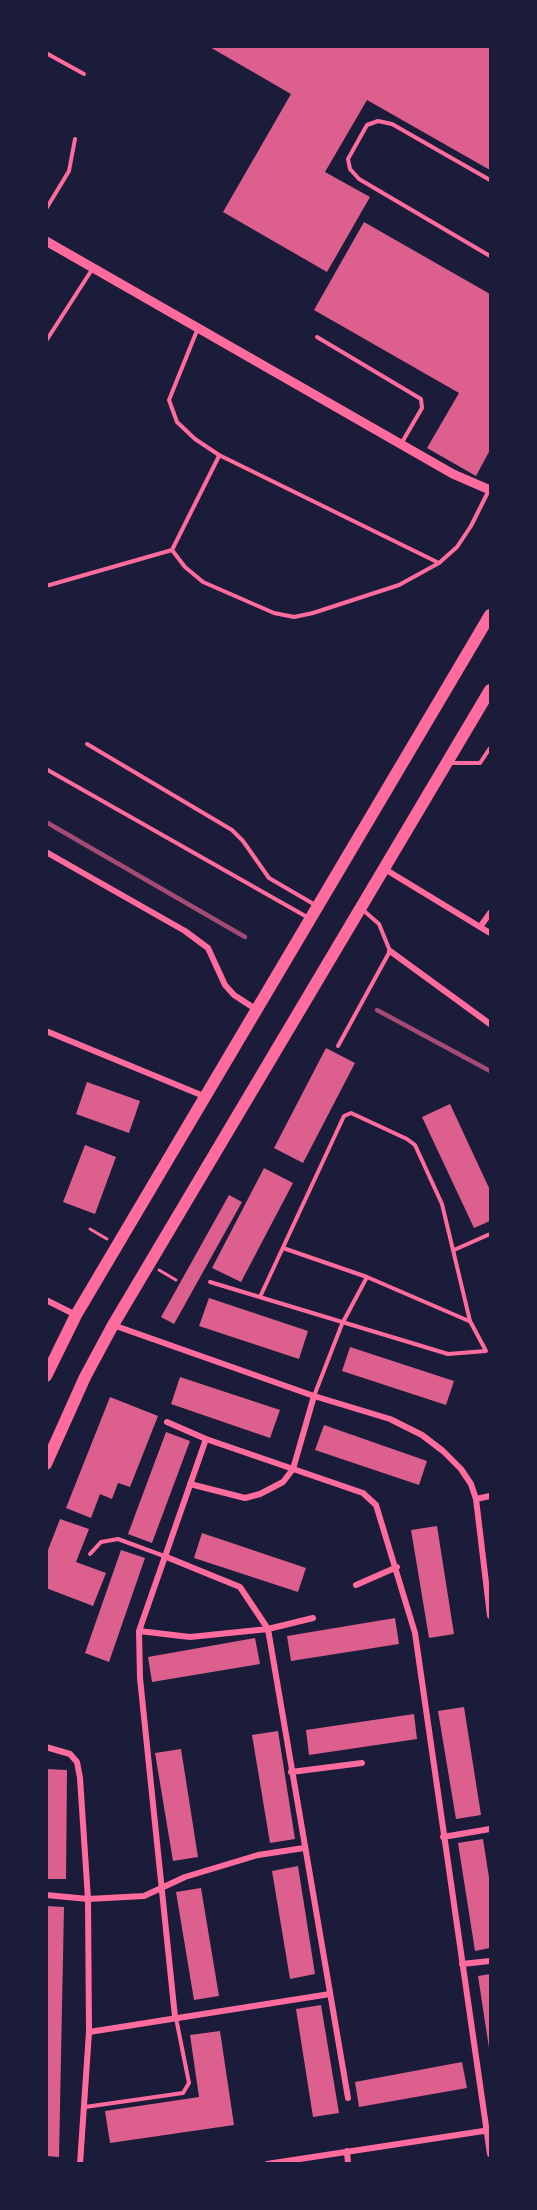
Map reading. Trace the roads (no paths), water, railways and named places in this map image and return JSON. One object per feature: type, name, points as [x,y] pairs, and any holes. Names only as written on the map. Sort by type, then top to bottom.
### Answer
[{"type":"main road","points":[[46,1376],[76,1315],[490,615]]},
{"type":"main road","points":[[46,1464],[85,1377],[113,1325],[490,690]]},
{"type":"street","points":[[46,241],[453,474],[490,490]]},
{"type":"street","points":[[46,852],[185,931],[208,948],[225,984],[234,995],[257,1011]]},
{"type":"street","points":[[383,868],[490,933]]},
{"type":"street","points":[[480,927],[490,913]]},
{"type":"street","points":[[390,951],[490,1024]]},
{"type":"street","points":[[46,1031],[207,1097]]},
{"type":"street","points":[[46,1300],[76,1315]]},
{"type":"street","points":[[113,1325],[314,1396],[390,1419],[422,1435],[461,1469],[471,1484],[476,1499],[490,1616]]},
{"type":"street","points":[[190,1484],[244,1498],[260,1494],[284,1482],[293,1469],[314,1396]]},
{"type":"street","points":[[167,1422],[206,1439],[363,1493],[372,1499],[397,1567],[415,1633],[443,1837],[489,2130],[490,2154]]},
{"type":"street","points":[[175,2017],[140,1678],[139,1631],[206,1439]]},
{"type":"street","points":[[476,1499],[490,1496]]},
{"type":"street","points":[[164,1556],[240,1587],[268,1629],[348,2098]]},
{"type":"street","points":[[356,1585],[397,1567]]},
{"type":"street","points":[[139,1631],[190,1637],[268,1629],[313,1618]]},
{"type":"street","points":[[46,1747],[70,1754],[77,1762],[88,1899],[89,2032],[80,2163]]},
{"type":"street","points":[[291,1772],[362,1763]]},
{"type":"street","points":[[443,1837],[490,1829]]},
{"type":"street","points":[[46,1895],[88,1899],[144,1896],[185,1877],[258,1855],[304,1848]]},
{"type":"street","points":[[462,1964],[490,1961]]},
{"type":"street","points":[[89,2032],[330,1994]]},
{"type":"street","points":[[267,2163],[489,2130]]},
{"type":"street","points":[[347,2151],[348,2163]]},
{"type":"lane","points":[[46,54],[84,74]]},
{"type":"lane","points":[[490,180],[392,124],[378,121],[367,125],[348,159],[350,169],[359,179],[490,256]]},
{"type":"lane","points":[[46,209],[69,171],[75,139]]},
{"type":"lane","points":[[46,341],[93,267]]},
{"type":"lane","points":[[198,328],[169,399],[177,422],[195,439],[219,455],[439,563]]},
{"type":"lane","points":[[317,338],[421,399],[422,408],[401,444]]},
{"type":"lane","points":[[46,586],[172,550],[219,455]]},
{"type":"lane","points":[[172,550],[185,567],[203,582],[274,613],[294,617],[355,601],[399,585],[439,563],[457,547],[490,490]]},
{"type":"lane","points":[[87,744],[232,830],[243,841],[269,878],[317,906]]},
{"type":"lane","points":[[447,763],[480,763],[490,748]]},
{"type":"lane","points":[[46,769],[310,919]]},
{"type":"lane","points":[[338,1046],[390,951],[379,924],[360,907]]},
{"type":"lane","points":[[260,1297],[347,1113],[407,1138],[415,1145],[442,1204],[470,1321],[486,1351],[490,1354]]},
{"type":"lane","points":[[454,1250],[490,1234]]},
{"type":"lane","points":[[283,1248],[367,1277],[470,1321]]},
{"type":"lane","points":[[314,1396],[342,1324],[367,1277]]},
{"type":"lane","points":[[210,1282],[342,1324],[448,1354],[486,1351]]},
{"type":"lane","points":[[90,1554],[101,1542],[118,1539],[164,1556]]},
{"type":"lane","points":[[85,2107],[183,2093],[189,2083],[175,2017]]},
{"type":"railway","points":[[46,822],[245,937]]},
{"type":"railway","points":[[377,1010],[490,1071]]}]
